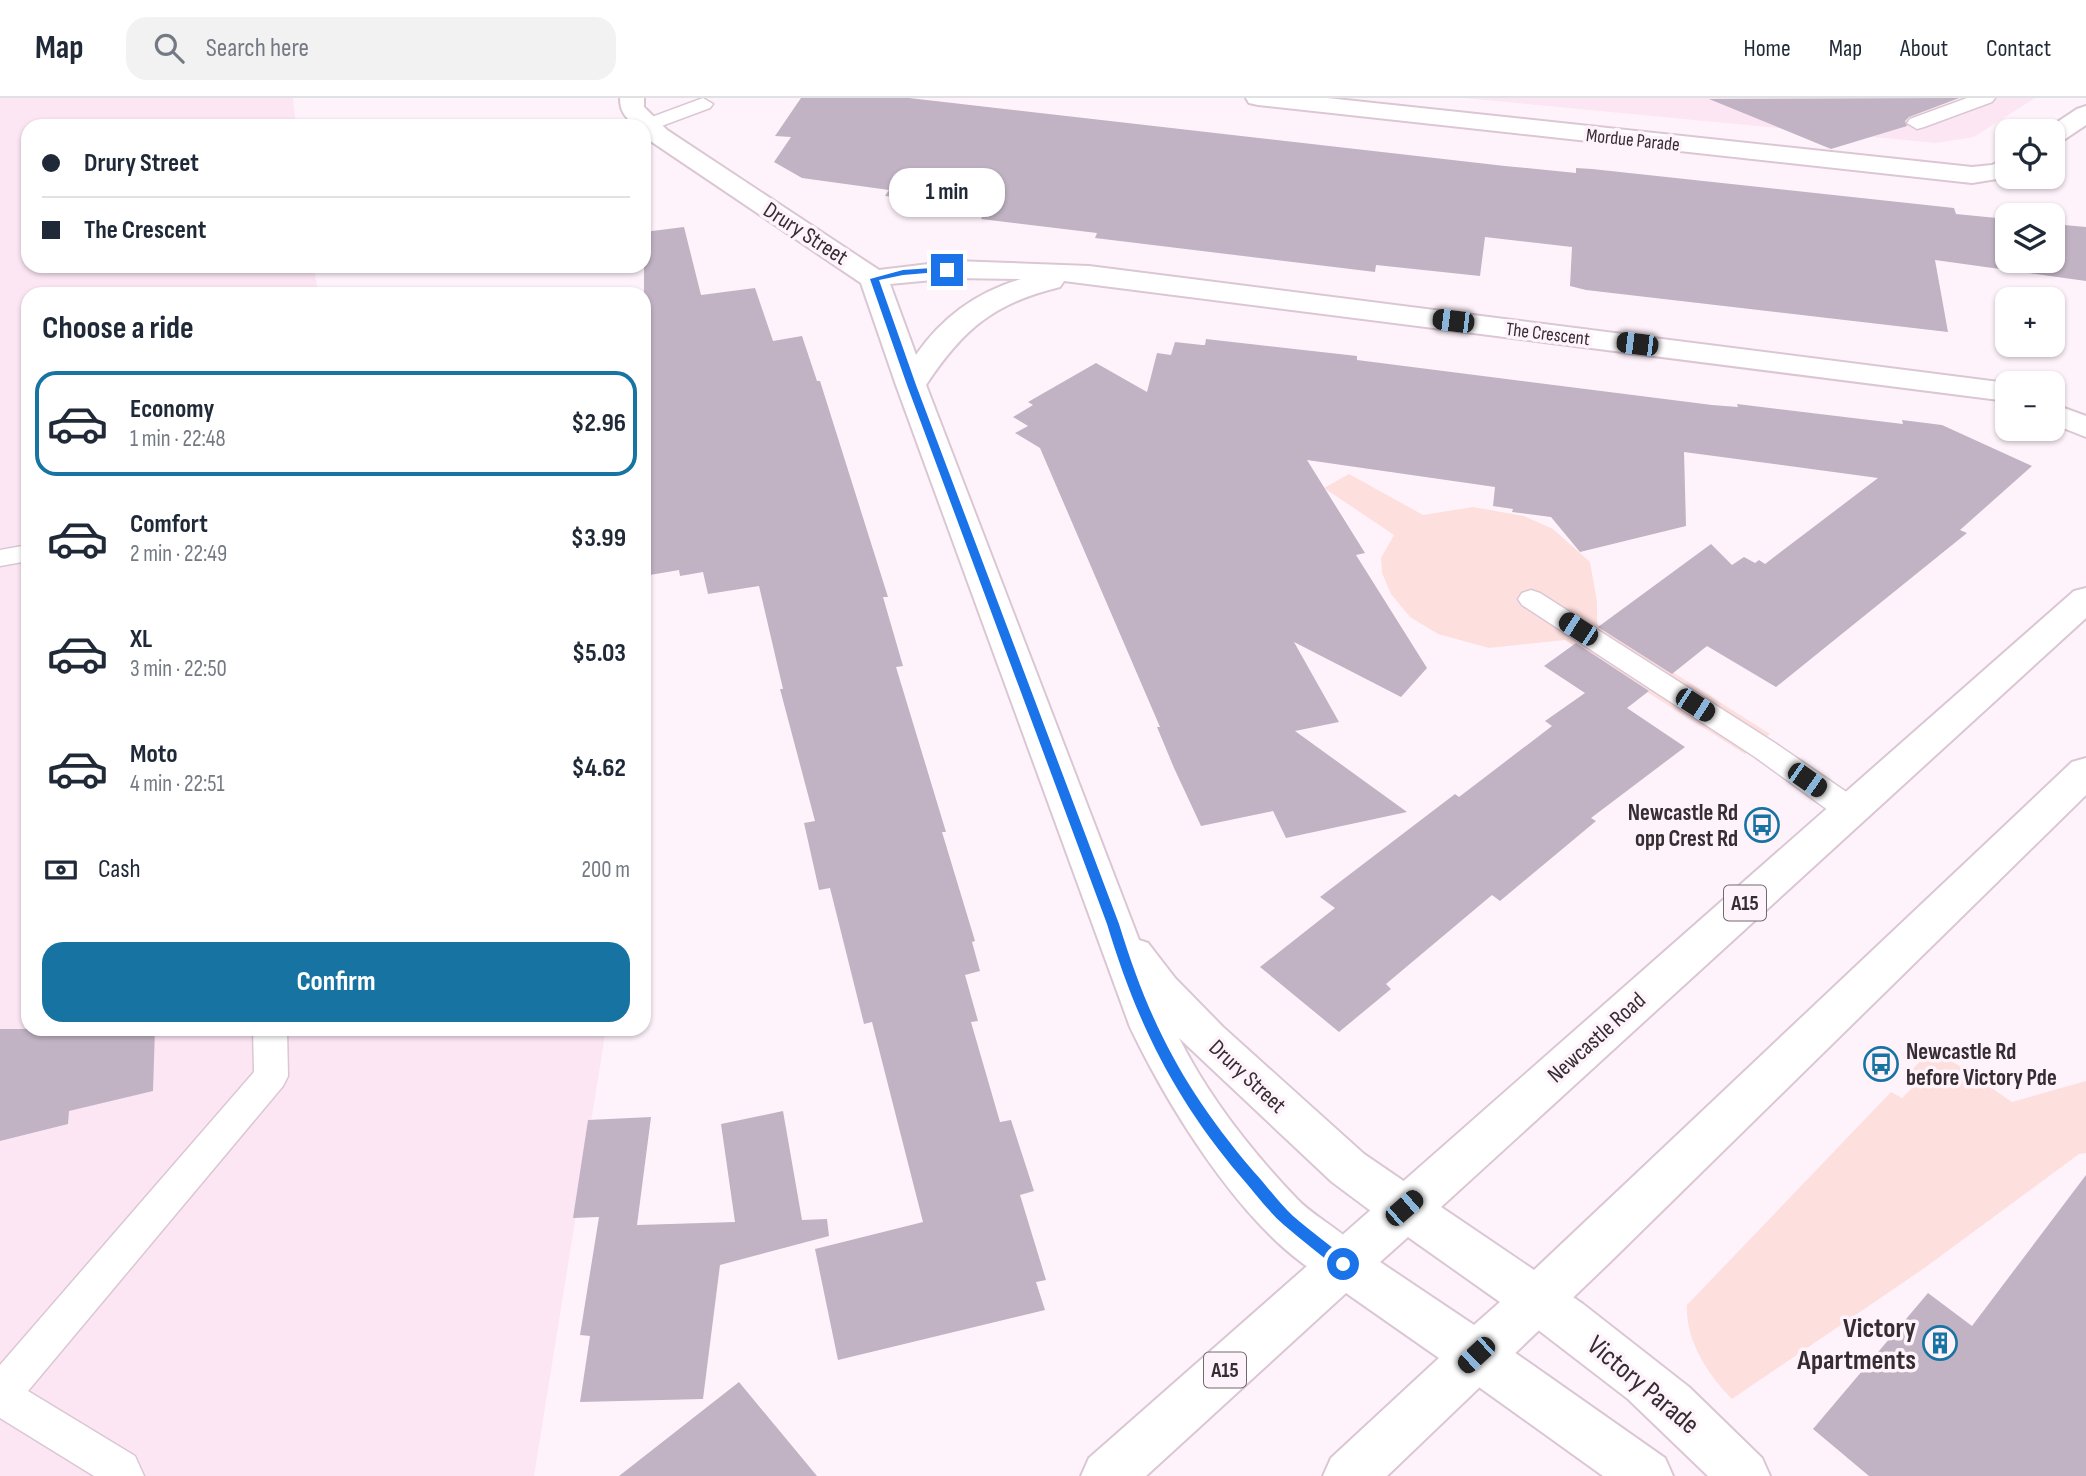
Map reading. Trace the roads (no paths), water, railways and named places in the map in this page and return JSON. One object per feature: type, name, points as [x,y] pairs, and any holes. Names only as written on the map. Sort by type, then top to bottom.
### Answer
[{"type":"main road","name":"Drury Street","points":[[632,98],[632,109],[642,119]]},
{"type":"main road","name":"Mordue Parade","points":[[1258,98],[1972,175],[1995,172]]},
{"type":"main road","points":[[2065,128],[2086,114]]},
{"type":"main road","name":"Drury Street","points":[[651,128],[874,279],[911,385],[1113,924],[1132,986],[1168,1064],[1195,1108],[1222,1144],[1286,1219],[1343,1264],[1476,1355]]},
{"type":"main road","name":"The Crescent","points":[[874,279],[903,272],[970,268],[1089,274],[1995,390]]},
{"type":"main road","name":"The Crescent","points":[[911,385],[942,340],[968,316],[999,298],[1041,282],[1089,274]]},
{"type":"main road","points":[[2065,418],[2086,428]]},
{"type":"main road","name":"Newcastle Road","points":[[1107,1476],[2086,599]]},
{"type":"main road","points":[[1349,1476],[1537,1300],[2086,772]]},
{"type":"main road","name":"Drury Street","points":[[1113,924],[1152,981],[1208,1040],[1348,1168],[1537,1300]]},
{"type":"main road","name":"Victory Parade","points":[[1537,1300],[1625,1363],[1714,1443],[1744,1476]]},
{"type":"main road","points":[[1476,1355],[1647,1476]]},
{"type":"lane","points":[[1917,123],[1985,98]]},
{"type":"lane","points":[[651,124],[703,104]]},
{"type":"lane","points":[[0,558],[21,554]]},
{"type":"lane","points":[[1531,599],[1765,750],[1850,810]]},
{"type":"lane","points":[[124,1476],[121,1470],[0,1395],[271,1076],[270,1036]]},
{"type":"place","name":"Newcastle Rd opp Crest Rd","points":[[1762,825]]},
{"type":"place","name":"Newcastle Rd before Victory Pde","points":[[1881,1064]]},
{"type":"place","name":"Victory Apartments","points":[[1940,1343]]}]
